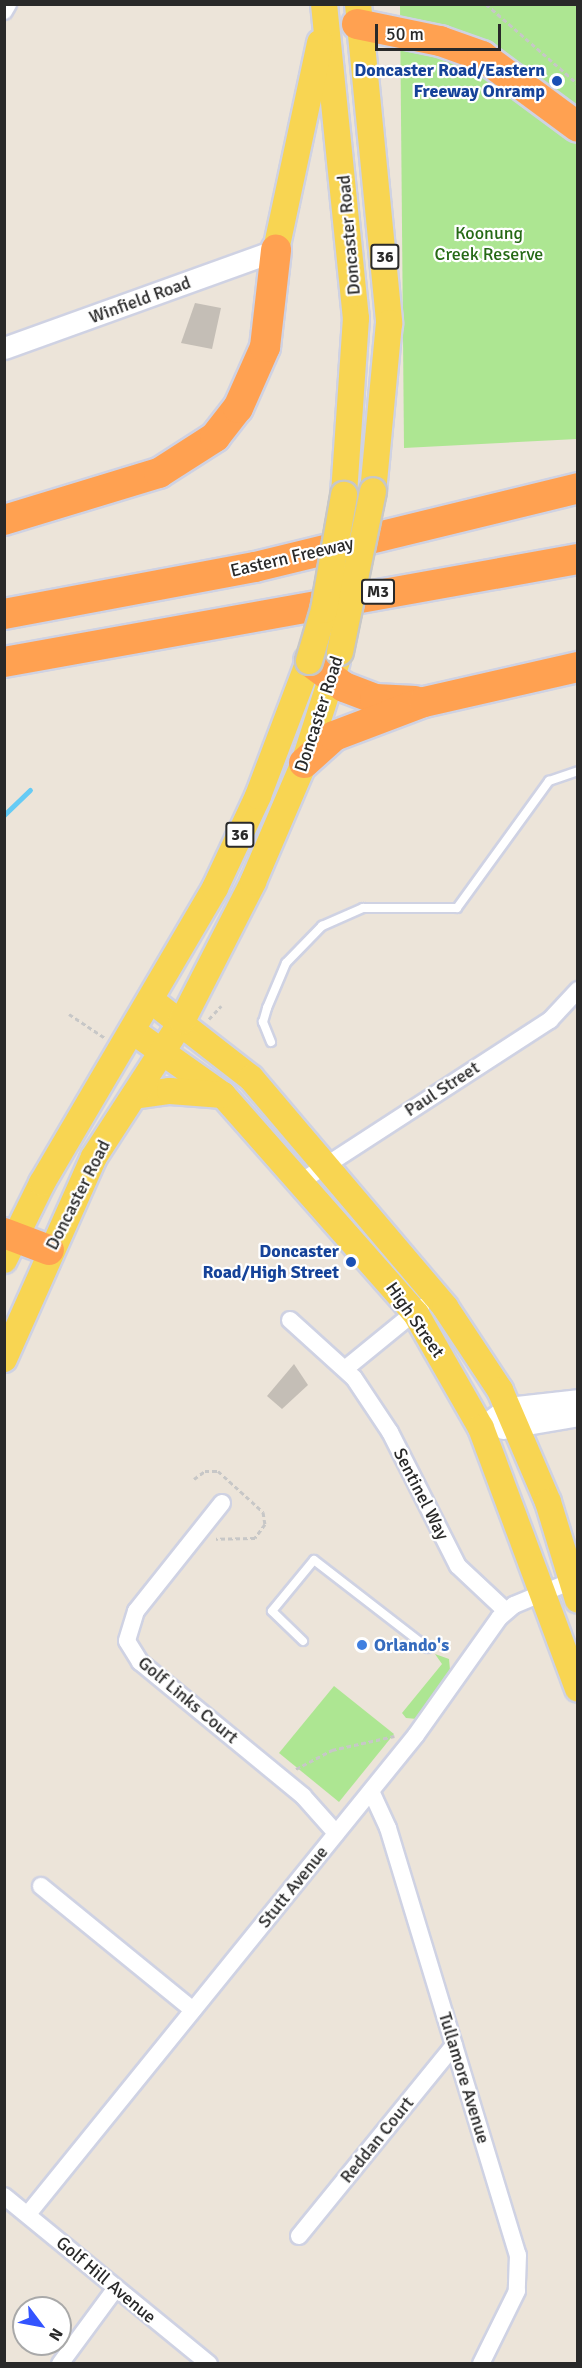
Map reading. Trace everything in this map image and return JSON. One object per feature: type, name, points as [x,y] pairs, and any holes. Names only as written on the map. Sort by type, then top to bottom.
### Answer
[{"type":"highway","points":[[358,14],[482,56],[578,127]]},
{"type":"highway","name":"36","points":[[4,520],[159,473],[215,437],[238,408],[265,347],[276,250]]},
{"type":"highway","name":"Eastern Freeway","points":[[4,614],[255,567],[578,488]]},
{"type":"highway","name":"M3","points":[[4,662],[578,559]]},
{"type":"highway","points":[[327,664],[375,699],[424,702]]},
{"type":"highway","points":[[304,763],[334,736],[424,702],[578,667]]},
{"type":"highway","points":[[7,1243],[49,1250]]},
{"type":"main road","name":"Doncaster Road","points":[[7,1243],[152,1001],[327,664],[324,610],[344,495],[356,318],[323,31],[324,4]]},
{"type":"main road","name":"Doncaster Road","points":[[4,1359],[13,1318],[94,1158],[164,1052],[204,1016],[206,977],[304,763],[327,664],[373,491],[389,323],[377,163],[358,14]]},
{"type":"main road","points":[[323,31],[358,14]]},
{"type":"main road","name":"Doncaster Road","points":[[276,250],[323,31]]},
{"type":"main road","name":"High Street","points":[[152,1001],[204,1016],[222,1052],[326,1163],[428,1285],[513,1418],[575,1591]]},
{"type":"main road","name":"High Street","points":[[134,1032],[223,1095],[302,1181],[416,1314],[481,1428],[546,1591],[578,1689]]},
{"type":"main road","points":[[134,1096],[170,1091],[223,1095]]},
{"type":"street","points":[[4,11],[8,4]]},
{"type":"street","name":"Winfield Road","points":[[4,348],[276,250]]},
{"type":"street","name":"Paul Street","points":[[302,1181],[326,1163],[550,1020],[578,990]]},
{"type":"street","points":[[345,1369],[416,1314],[428,1285]]},
{"type":"street","name":"Sentinel Way","points":[[290,1320],[345,1369],[390,1432],[458,1566],[506,1611]]},
{"type":"street","points":[[481,1428],[578,1400]]},
{"type":"street","points":[[513,1418],[578,1415]]},
{"type":"street","name":"Golf Links Court","points":[[222,1503],[136,1611],[127,1641],[140,1662],[303,1796],[336,1833]]},
{"type":"street","name":"Stutt Avenue","points":[[28,2214],[371,1791],[506,1611],[546,1591],[575,1591]]},
{"type":"street","name":"Tullamore Avenue","points":[[371,1791],[388,1828],[521,2270],[512,2303],[481,2364]]},
{"type":"street","name":"Golf Links Court","points":[[303,1796],[347,1820]]},
{"type":"street","points":[[41,1886],[193,2010]]},
{"type":"street","name":"Reddan Court","points":[[299,2236],[454,2045]]},
{"type":"street","name":"Golf Hill Avenue","points":[[4,2196],[209,2364]]},
{"type":"street","points":[[60,2364],[116,2288]]},
{"type":"lane","points":[[271,1042],[263,1022],[286,963],[322,926],[363,908],[457,908],[549,782],[578,771]]},
{"type":"lane","points":[[303,1641],[272,1611],[314,1560],[428,1648]]},
{"type":"path","points":[[486,4],[578,84]]},
{"type":"path","points":[[194,1479],[205,1471],[218,1471],[263,1512],[265,1524],[255,1538],[226,1536],[210,1543]]},
{"type":"path","points":[[386,1746],[398,1731]]},
{"type":"path","points":[[290,1764],[297,1770],[332,1750],[393,1737]]},
{"type":"green space","name":"Koonung Creek Reserve","points":[[400,5],[577,5],[577,439],[404,448]]},
{"type":"green space","points":[[435,1654],[449,1659],[450,1670],[417,1719],[406,1718],[402,1713],[442,1664]]},
{"type":"green space","points":[[334,1686],[394,1734],[339,1802],[279,1753]]},
{"type":"building","points":[[195,303],[221,308],[212,349],[181,343]]},
{"type":"building","points":[[294,1364],[308,1385],[282,1409],[267,1396]]},
{"type":"waterway","points":[[4,815],[30,790]]},
{"type":"place","name":"Doncaster Road/Eastern Freeway Onramp","points":[[557,81]]},
{"type":"place","name":"Doncaster Road/High Street","points":[[351,1262]]},
{"type":"place","name":"Orlando's","points":[[362,1645]]}]
